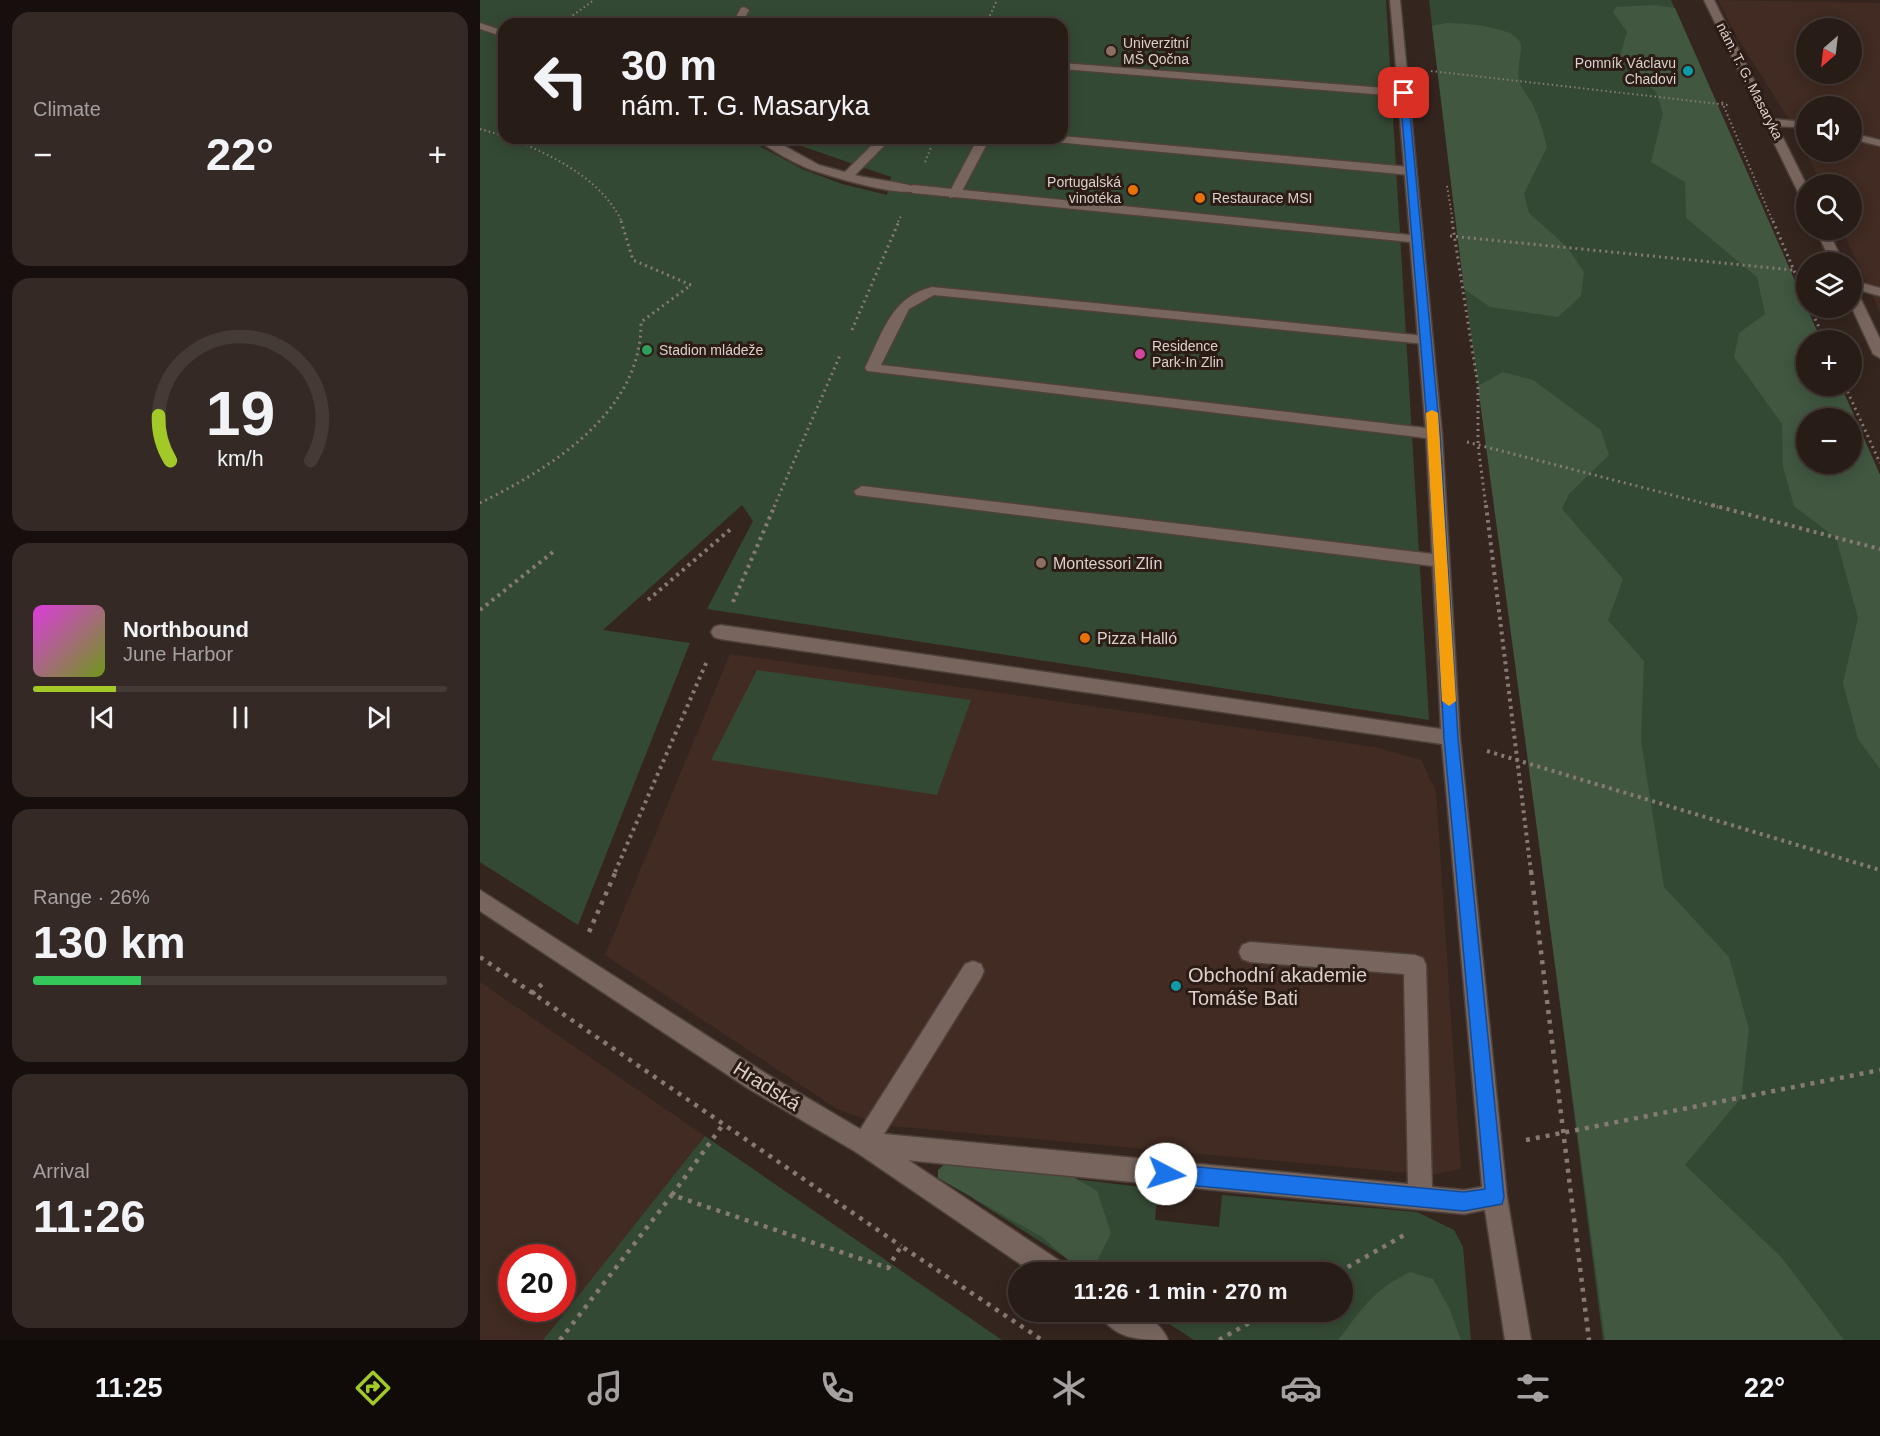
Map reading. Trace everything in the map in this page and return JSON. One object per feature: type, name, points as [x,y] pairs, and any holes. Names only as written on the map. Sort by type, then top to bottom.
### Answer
[{"type":"street","points":[[1395,0],[1434,434],[1451,738],[1495,1197],[1518,1340]]},
{"type":"street","name":"nám. T. G. Masaryka","points":[[1708,0],[1796,175]]},
{"type":"street","points":[[740,18],[744,10]]},
{"type":"street","points":[[480,26],[498,32]]},
{"type":"street","points":[[1068,66],[1404,93]]},
{"type":"street","points":[[1771,122],[1796,124]]},
{"type":"street","points":[[1862,139],[1880,143]]},
{"type":"street","points":[[1068,140],[1410,171]]},
{"type":"street","points":[[773,144],[815,167],[878,185],[954,195],[1415,238]]},
{"type":"street","points":[[847,176],[880,144]]},
{"type":"street","points":[[954,195],[981,144]]},
{"type":"street","points":[[1862,287],[1880,292]]},
{"type":"street","points":[[1425,340],[932,291],[915,298],[903,307],[872,369],[1434,434]]},
{"type":"street","points":[[1862,316],[1880,354]]},
{"type":"street","points":[[862,491],[1441,561]]},
{"type":"street","points":[[720,632],[1451,738]]},
{"type":"street","name":"Hradská","points":[[480,899],[756,1081],[864,1144],[1039,1262]]},
{"type":"street","points":[[1250,952],[1415,965],[1420,1198]]},
{"type":"street","points":[[973,970],[864,1144],[1464,1202],[1495,1197]]},
{"type":"street","points":[[1128,1322],[1155,1340]]},
{"type":"path","points":[[569,18],[594,0]]},
{"type":"path","points":[[989,18],[997,0]]},
{"type":"path","points":[[1432,59],[1435,83]]},
{"type":"path","points":[[1400,68],[1754,107],[1771,122]]},
{"type":"path","points":[[1719,94],[1796,277]]},
{"type":"path","points":[[480,129],[498,134]]},
{"type":"path","points":[[480,503],[502,493],[556,458],[612,409],[627,384],[640,349],[641,322],[692,285],[633,260],[621,219],[604,194],[548,155],[523,144]]},
{"type":"path","points":[[1446,178],[1452,236],[1464,289],[1478,386],[1478,444],[1589,1340]]},
{"type":"path","points":[[851,332],[903,212]]},
{"type":"path","points":[[1415,238],[1452,236],[1793,270]]},
{"type":"path","points":[[720,632],[846,342]]},
{"type":"path","points":[[1850,396],[1880,463]]},
{"type":"path","points":[[1434,434],[1880,549]]},
{"type":"path","points":[[648,600],[732,528]]},
{"type":"path","points":[[480,610],[553,552]]},
{"type":"path","points":[[532,994],[587,937],[699,680]]},
{"type":"path","points":[[1451,738],[1519,762],[1880,870]]},
{"type":"path","points":[[480,957],[722,1126],[1042,1340]]},
{"type":"path","points":[[1490,1145],[1564,1134],[1880,1070]]},
{"type":"path","points":[[560,1340],[722,1126]]},
{"type":"path","points":[[672,1195],[888,1268],[901,1246]]},
{"type":"path","points":[[1353,1264],[1412,1231]]},
{"type":"path","points":[[1219,1340],[1251,1322]]},
{"type":"shaded area","points":[[1718,0],[1880,3],[1880,312],[1862,273],[1862,252],[1852,252],[1847,240],[1862,240],[1862,174],[1816,174],[1811,162],[1862,162],[1862,96],[1796,96],[1796,131],[1737,37]]},
{"type":"shaded area","points":[[730,654],[1375,747],[1421,760],[1436,791],[1461,1169],[1431,1175],[881,1125],[837,1109],[605,955]]},
{"type":"shaded area","points":[[480,982],[705,1136],[576,1298],[576,1244],[498,1244],[498,1322],[557,1322],[543,1340],[480,1340]]},
{"type":"green space","points":[[480,0],[1386,0],[1429,720],[707,609],[753,521],[742,505],[603,630],[690,643],[578,925],[480,862]]},
{"type":"green space","points":[[1429,0],[1671,0],[1796,283],[1796,318],[1811,318],[1817,330],[1796,330],[1796,396],[1845,396],[1851,408],[1796,408],[1796,474],[1862,474],[1862,434],[1880,475],[1880,1340],[1603,1340],[1517,668],[1457,234]]},
{"type":"green space","points":[[1654,5],[1675,8],[1796,283],[1796,318],[1811,318],[1817,330],[1796,330],[1796,396],[1845,396],[1851,408],[1796,408],[1796,474],[1862,474],[1862,434],[1880,475],[1880,769],[1858,739],[1843,683],[1858,618],[1836,538],[1794,506],[1783,467],[1782,424],[1734,357],[1739,333],[1765,314],[1757,277],[1686,218],[1685,182],[1651,162],[1663,113],[1656,92],[1620,56],[1627,32],[1613,12],[1616,7]]},
{"type":"green space","points":[[1446,23],[1497,29],[1508,32],[1520,42],[1518,71],[1520,83],[1537,114],[1547,147],[1524,194],[1529,213],[1567,247],[1584,272],[1581,296],[1558,317],[1490,307],[1464,289],[1432,26]]},
{"type":"green space","points":[[1503,372],[1533,380],[1601,430],[1609,455],[1569,494],[1562,509],[1623,579],[1608,620],[1644,661],[1641,740],[1664,887],[1729,957],[1749,1029],[1741,1098],[1685,1165],[1782,1258],[1844,1340],[1605,1340],[1478,386]]},
{"type":"green space","points":[[757,670],[971,700],[937,795],[711,760]]},
{"type":"green space","points":[[705,1136],[1002,1340],[543,1340],[557,1322],[576,1322],[576,1298]]},
{"type":"green space","points":[[947,1162],[1050,1163],[1097,1191],[1111,1233],[1096,1262],[1068,1260],[1042,1237],[938,1178],[938,1170]]},
{"type":"green space","points":[[974,1167],[1158,1189],[1155,1220],[1219,1227],[1222,1195],[1417,1212],[1454,1230],[1463,1247],[1471,1340],[1194,1340],[1166,1322],[1353,1322],[1353,1262],[1072,1262],[972,1198]]},
{"type":"green space","points":[[1410,1272],[1433,1279],[1450,1310],[1461,1340],[1338,1340],[1362,1309],[1387,1285]]},
{"type":"slow traffic","points":[[1432,413],[1449,701]]},
{"type":"place","name":"Univerzitní MŠ Qočna","points":[[1111,51]]},
{"type":"place","name":"Pomník Václavu Chadovi","points":[[1688,71]]},
{"type":"place","name":"Portugalská vinotéka","points":[[1133,190]]},
{"type":"place","name":"Restaurace MSI","points":[[1200,198]]},
{"type":"place","name":"Stadion mládeže","points":[[647,350]]},
{"type":"place","name":"Residence Park-In Zlin","points":[[1140,354]]},
{"type":"place","name":"Montessori Zlín","points":[[1041,563]]},
{"type":"place","name":"Pizza Halló","points":[[1085,638]]},
{"type":"place","name":"Obchodní akademie Tomáše Bati","points":[[1176,986]]},
{"type":"route","points":[[1166,1174],[1464,1202],[1495,1197],[1451,738],[1434,434],[1404,93]]}]
